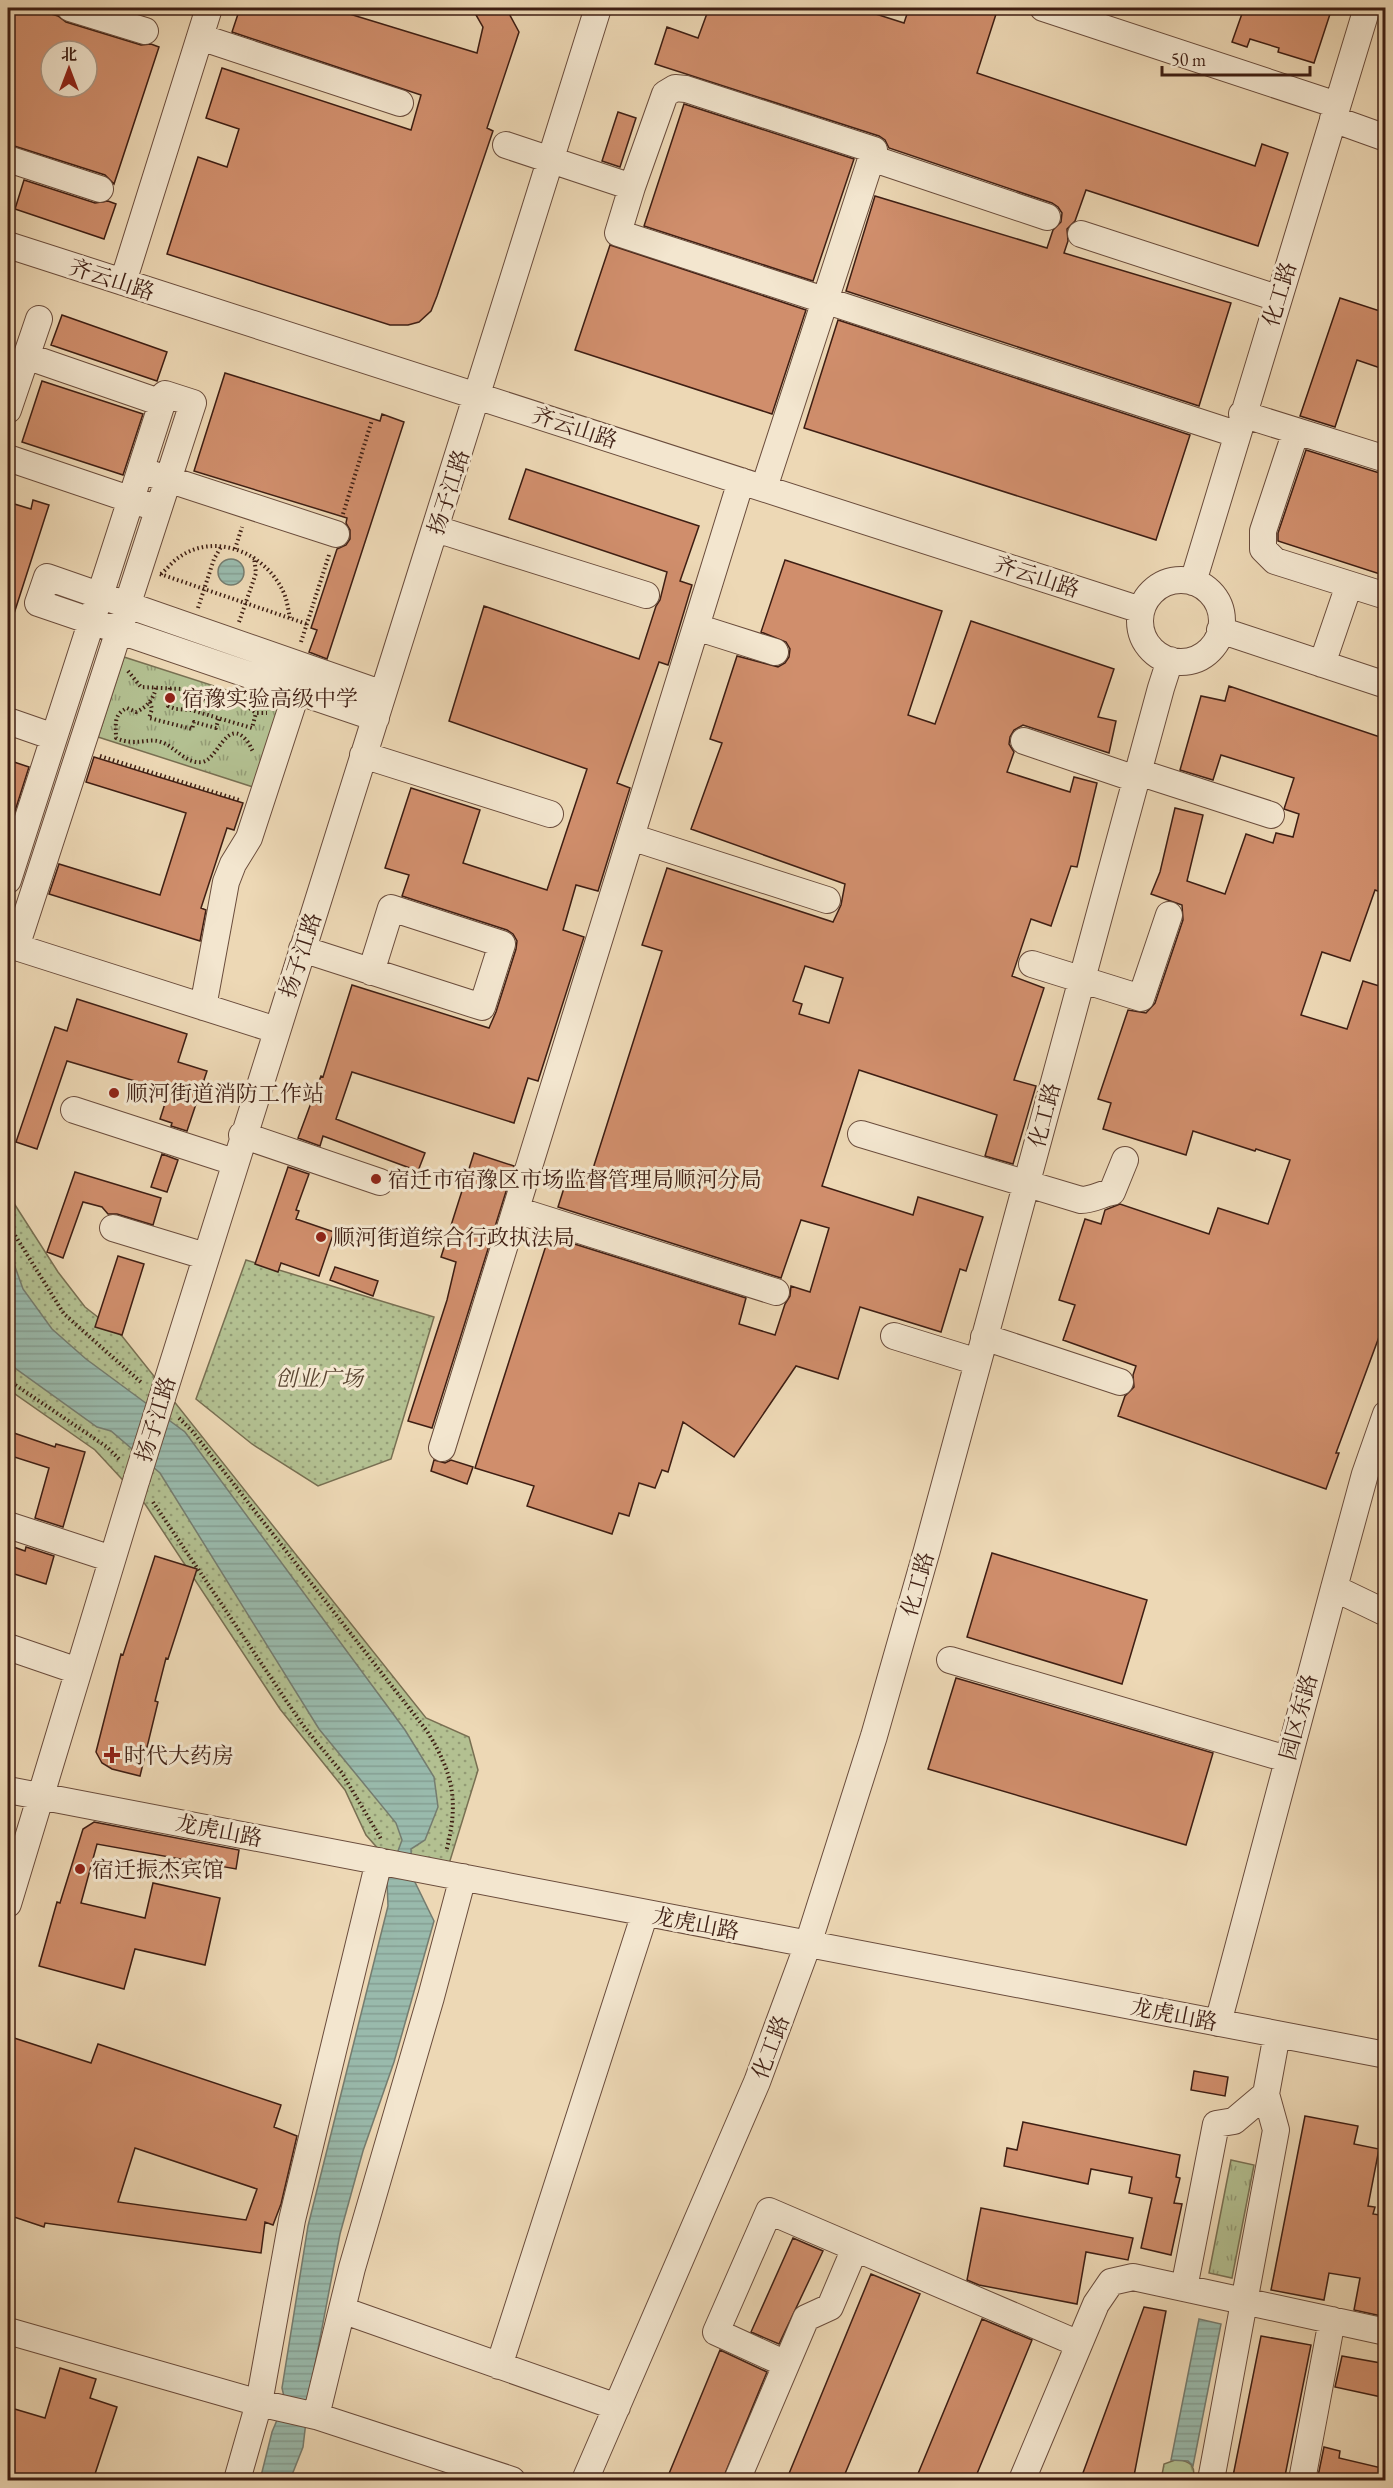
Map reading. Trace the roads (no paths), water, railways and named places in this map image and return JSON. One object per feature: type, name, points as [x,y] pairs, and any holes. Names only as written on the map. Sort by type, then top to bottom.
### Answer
[{"type":"street","points":[[70,8],[145,32]]},
{"type":"street","points":[[123,282],[209,8]]},
{"type":"street","name":"扬子江路","points":[[8,1904],[242,1135],[436,529],[598,8]]},
{"type":"street","points":[[1043,8],[1335,112],[1386,138]]},
{"type":"street","name":"化工路","points":[[1192,582],[1367,8]]},
{"type":"street","points":[[200,37],[400,103]]},
{"type":"street","points":[[442,1448],[696,627],[824,302],[874,150],[686,89],[675,88],[665,94],[618,233],[824,302],[1239,424],[1296,431],[1386,459]]},
{"type":"street","points":[[506,145],[632,187]]},
{"type":"street","points":[[871,158],[1047,217]]},
{"type":"street","points":[[8,159],[100,189]]},
{"type":"street","points":[[1081,234],[1277,298]]},
{"type":"street","name":"齐云山路","points":[[8,245],[1141,610]]},
{"type":"street","points":[[8,410],[39,319]]},
{"type":"street","points":[[26,356],[162,403]]},
{"type":"street","points":[[8,880],[165,394],[193,403],[158,509],[150,571],[127,605],[12,939],[203,1007],[276,1030]]},
{"type":"street","points":[[1296,431],[1263,531],[1261,541],[1263,549],[1275,561],[1386,596]]},
{"type":"street","points":[[8,458],[158,509]]},
{"type":"street","points":[[140,470],[336,534]]},
{"type":"street","points":[[436,529],[646,595]]},
{"type":"street","points":[[375,718],[294,700],[115,642],[92,620],[38,603],[47,577],[383,694]]},
{"type":"street","points":[[1184,580],[1192,582],[1202,586],[1216,600],[1220,610],[1220,630],[1215,642],[1207,652],[1196,659],[1184,662],[1170,660],[1152,650],[1145,641],[1141,631],[1141,610],[1150,594],[1165,583],[1184,580]]},
{"type":"street","points":[[1322,664],[1349,585]]},
{"type":"street","points":[[696,627],[776,652]]},
{"type":"street","points":[[1220,630],[1386,685]]},
{"type":"street","name":"化工路","points":[[585,2481],[757,2082],[808,1944],[874,1736],[1170,660]]},
{"type":"street","points":[[203,1007],[226,882],[232,864],[249,838],[294,700]]},
{"type":"street","points":[[8,721],[54,737]]},
{"type":"street","points":[[1024,741],[1271,815]]},
{"type":"street","points":[[363,755],[550,814]]},
{"type":"street","points":[[631,837],[827,900]]},
{"type":"street","points":[[302,949],[371,972],[482,1007],[502,944],[391,908],[371,972]]},
{"type":"street","points":[[1032,964],[1141,998],[1169,915]]},
{"type":"street","points":[[74,1110],[234,1162]]},
{"type":"street","points":[[861,1134],[1081,1200],[1091,1200],[1112,1192],[1125,1160]]},
{"type":"street","points":[[242,1135],[380,1182]]},
{"type":"street","points":[[516,1210],[776,1292]]},
{"type":"street","points":[[113,1228],[205,1256]]},
{"type":"street","points":[[894,1336],[978,1362]]},
{"type":"street","points":[[984,1337],[1120,1382]]},
{"type":"street","name":"园区东路","points":[[1218,2023],[1365,1474],[1386,1414]]},
{"type":"street","points":[[8,1525],[112,1559]]},
{"type":"street","points":[[1334,1588],[1386,1613]]},
{"type":"street","points":[[8,1647],[78,1671]]},
{"type":"street","points":[[950,1660],[1287,1759]]},
{"type":"street","name":"龙虎山路","points":[[8,1790],[1386,2055]]},
{"type":"street","points":[[237,2481],[259,2403],[292,2220],[379,1861]]},
{"type":"street","points":[[316,2416],[387,2144],[431,1997],[451,1875]]},
{"type":"street","points":[[500,2366],[645,1913]]},
{"type":"street","points":[[1211,2481],[1276,2130],[1266,2094],[1277,2034]]},
{"type":"street","points":[[1184,2288],[1216,2124],[1234,2121],[1266,2094]]},
{"type":"street","points":[[786,2364],[716,2332],[770,2211],[1079,2344]]},
{"type":"street","points":[[737,2481],[806,2318],[830,2307],[855,2248]]},
{"type":"street","points":[[1022,2481],[1096,2304],[1111,2282],[1133,2277],[1386,2332]]},
{"type":"street","points":[[342,2310],[617,2407]]},
{"type":"street","points":[[1302,2481],[1332,2320]]},
{"type":"street","points":[[8,2331],[259,2403],[316,2416],[512,2481]]},
{"type":"place","name":"宿豫实验高级中学","points":[[170,698]]},
{"type":"place","name":"顺河街道消防工作站","points":[[114,1093]]},
{"type":"place","name":"宿迁市宿豫区市场监督管理局顺河分局","points":[[376,1179]]},
{"type":"place","name":"顺河街道综合行政执法局","points":[[321,1237]]},
{"type":"place","name":"时代大药房","points":[[112,1755]]},
{"type":"place","name":"宿迁振杰宾馆","points":[[80,1869]]},
{"type":"park label","name":"创业广场","points":[[319,1378]]}]
